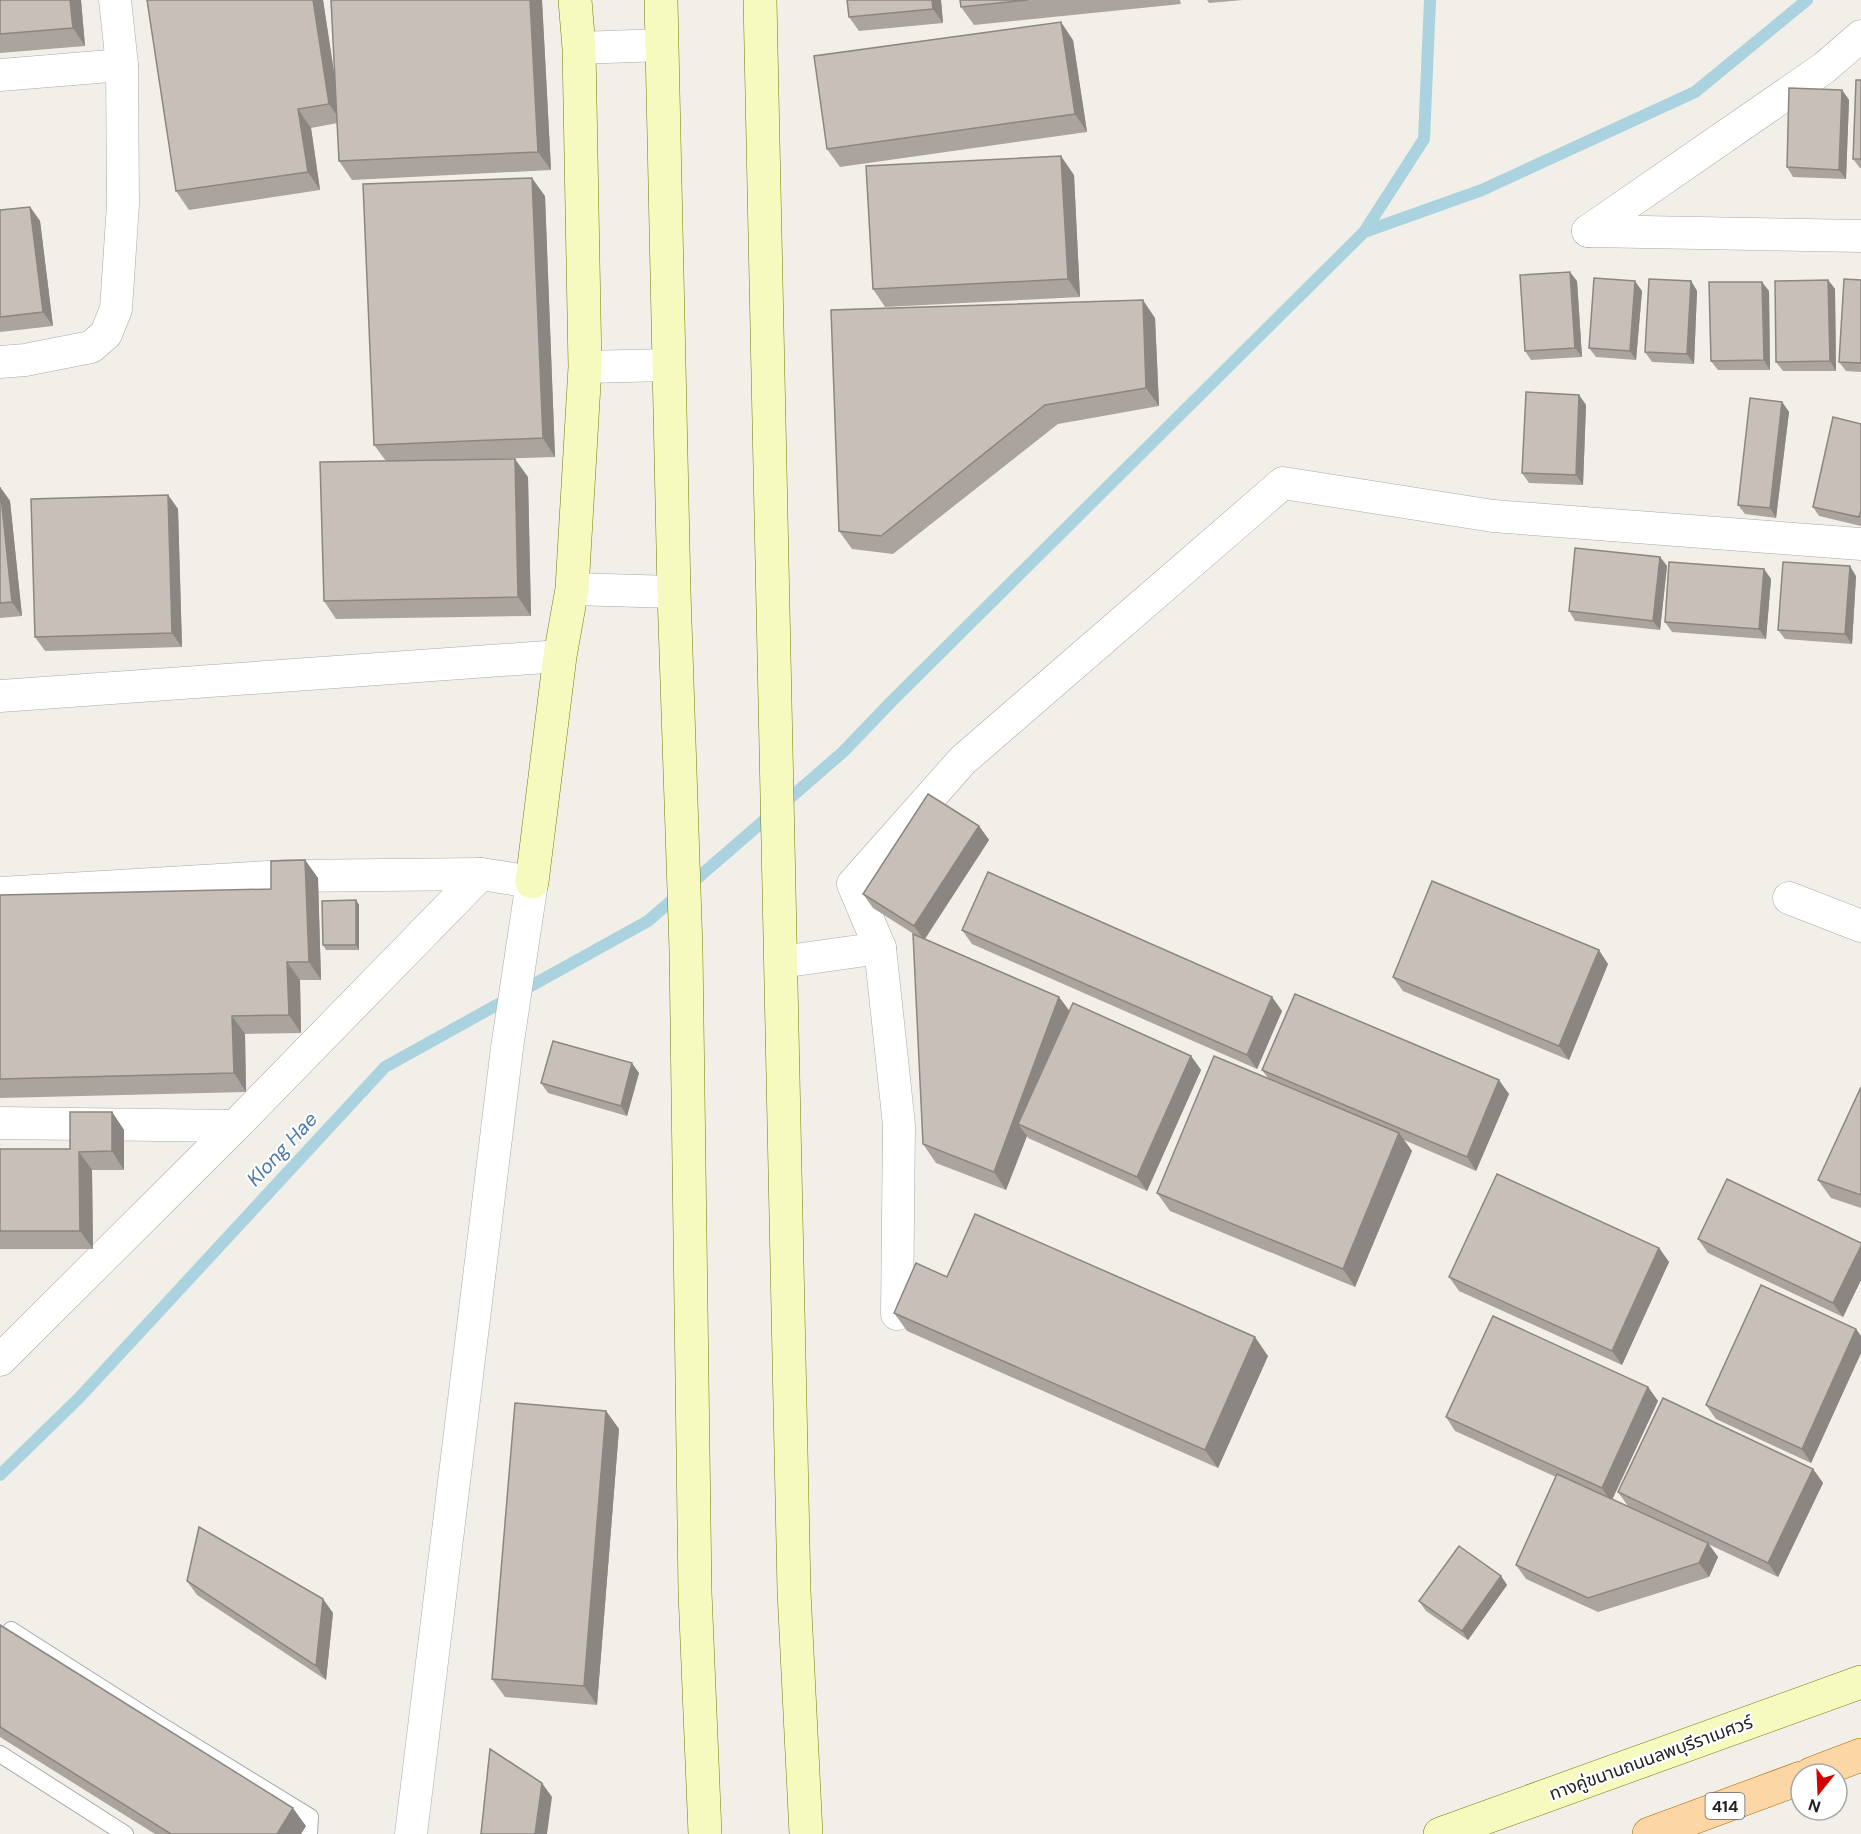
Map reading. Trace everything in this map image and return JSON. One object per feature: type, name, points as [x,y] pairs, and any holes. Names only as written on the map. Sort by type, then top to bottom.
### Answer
[{"type":"main road","points":[[532,882],[560,656],[572,589],[585,367],[579,48],[575,0]]},
{"type":"main road","points":[[661,0],[674,592],[686,950],[695,1592],[705,1834]]},
{"type":"main road","points":[[760,0],[794,1591],[806,1834]]},
{"type":"main road","name":"ทางคู่ขนานถนนลพบุรีราเมศวร์","points":[[1440,1834],[1861,1682]]},
{"type":"main road","points":[[1843,1762],[1861,1755]]},
{"type":"main road","name":"414","points":[[1649,1834],[1789,1782]]},
{"type":"street","points":[[0,362],[25,360],[91,347],[106,334],[116,309],[123,204],[122,65],[115,0]]},
{"type":"street","points":[[1861,36],[1824,68],[1588,231],[1861,236]]},
{"type":"street","points":[[579,48],[662,45]]},
{"type":"street","points":[[0,75],[122,65]]},
{"type":"street","points":[[585,367],[669,365]]},
{"type":"street","points":[[897,1314],[899,1125],[880,948],[853,884],[963,760],[1283,483],[1493,516],[1861,544]]},
{"type":"street","points":[[572,589],[674,592]]},
{"type":"street","points":[[0,696],[560,656]]},
{"type":"street","points":[[0,1360],[235,1126],[481,874]]},
{"type":"street","points":[[0,893],[285,876],[481,874],[532,882],[507,1048],[411,1834]]},
{"type":"street","points":[[1789,898],[1861,926]]},
{"type":"street","points":[[780,948],[880,948]]},
{"type":"street","points":[[0,1123],[235,1126]]},
{"type":"lane","points":[[11,1630],[157,1724],[309,1817],[309,1834]]},
{"type":"lane","points":[[0,1754],[125,1834]]},
{"type":"building","points":[[0,0],[70,0],[73,28],[0,34]]},
{"type":"building","points":[[147,0],[313,0],[329,104],[298,109],[308,172],[176,191]]},
{"type":"building","points":[[331,0],[530,0],[538,152],[339,161]]},
{"type":"building","points":[[847,0],[932,0],[933,9],[849,17]]},
{"type":"building","points":[[960,0],[1028,0],[961,7]]},
{"type":"building","points":[[1061,22],[1075,114],[827,149],[814,56]]},
{"type":"building","points":[[1856,80],[1861,80],[1861,159],[1853,159]]},
{"type":"building","points":[[1789,88],[1842,90],[1839,170],[1787,167]]},
{"type":"building","points":[[1061,156],[1068,279],[873,289],[866,166]]},
{"type":"building","points":[[532,178],[543,438],[374,445],[363,184]]},
{"type":"building","points":[[30,207],[43,312],[0,317],[0,210]]},
{"type":"building","points":[[1570,272],[1575,348],[1525,351],[1520,275]]},
{"type":"building","points":[[1594,278],[1635,281],[1630,351],[1589,348]]},
{"type":"building","points":[[1649,279],[1691,281],[1687,354],[1645,352]]},
{"type":"building","points":[[1844,279],[1861,280],[1861,363],[1839,362]]},
{"type":"building","points":[[1828,280],[1830,361],[1776,362],[1775,281]]},
{"type":"building","points":[[1709,282],[1762,282],[1764,360],[1711,361]]},
{"type":"building","points":[[1143,300],[1146,388],[1045,405],[881,536],[839,531],[831,310]]},
{"type":"building","points":[[1526,392],[1579,395],[1576,475],[1522,473]]},
{"type":"building","points":[[1750,398],[1782,402],[1770,508],[1738,505]]},
{"type":"building","points":[[1833,417],[1861,424],[1861,510],[1859,517],[1813,507]]},
{"type":"building","points":[[515,459],[518,597],[324,601],[320,462]]},
{"type":"building","points":[[0,487],[12,602],[0,603]]},
{"type":"building","points":[[168,495],[172,633],[35,637],[31,499]]},
{"type":"building","points":[[1575,548],[1660,557],[1653,621],[1569,611]]},
{"type":"building","points":[[1669,562],[1764,569],[1759,629],[1665,622]]},
{"type":"building","points":[[1783,562],[1850,566],[1845,634],[1778,630]]},
{"type":"building","points":[[928,794],[979,826],[914,926],[863,894]]},
{"type":"building","points":[[305,860],[309,962],[287,962],[289,1015],[232,1016],[234,1073],[0,1079],[0,895],[271,889],[271,861]]},
{"type":"building","points":[[988,872],[1272,997],[1247,1055],[962,930]]},
{"type":"building","points":[[1432,881],[1599,950],[1559,1046],[1393,977]]},
{"type":"building","points":[[356,900],[356,945],[323,945],[322,901]]},
{"type":"building","points":[[913,934],[1059,997],[994,1172],[923,1144]]},
{"type":"building","points":[[1295,994],[1499,1080],[1467,1157],[1262,1070]]},
{"type":"building","points":[[1073,1003],[1191,1056],[1137,1177],[1018,1124]]},
{"type":"building","points":[[553,1041],[632,1063],[621,1106],[541,1083]]},
{"type":"building","points":[[1214,1056],[1399,1133],[1343,1269],[1157,1193]]},
{"type":"building","points":[[1861,1087],[1861,1195],[1818,1180]]},
{"type":"building","points":[[70,1112],[112,1112],[112,1151],[79,1152],[80,1231],[0,1231],[0,1149],[70,1149]]},
{"type":"building","points":[[1497,1174],[1659,1248],[1612,1351],[1449,1277]]},
{"type":"building","points":[[1727,1179],[1861,1243],[1833,1303],[1698,1239]]},
{"type":"building","points":[[975,1214],[1255,1337],[1205,1450],[894,1313],[916,1263],[947,1277]]},
{"type":"building","points":[[1761,1285],[1856,1329],[1802,1449],[1706,1405]]},
{"type":"building","points":[[1493,1316],[1648,1387],[1602,1488],[1446,1417]]},
{"type":"building","points":[[1663,1398],[1813,1469],[1768,1563],[1618,1492]]},
{"type":"building","points":[[515,1403],[606,1411],[584,1686],[492,1679]]},
{"type":"building","points":[[1557,1474],[1708,1543],[1699,1563],[1588,1598],[1516,1565]]},
{"type":"building","points":[[199,1527],[323,1599],[316,1666],[187,1581]]},
{"type":"building","points":[[1459,1546],[1501,1576],[1462,1631],[1419,1601]]},
{"type":"building","points":[[0,1625],[293,1808],[277,1834],[171,1834],[0,1727]]},
{"type":"building","points":[[490,1749],[542,1783],[535,1834],[481,1834]]},
{"type":"waterway","points":[[1364,232],[1424,139],[1430,0]]},
{"type":"waterway","name":"Klong Hae","points":[[0,1475],[79,1398],[385,1067],[648,921],[843,752],[1364,232],[1482,190],[1695,92],[1807,0]]}]
